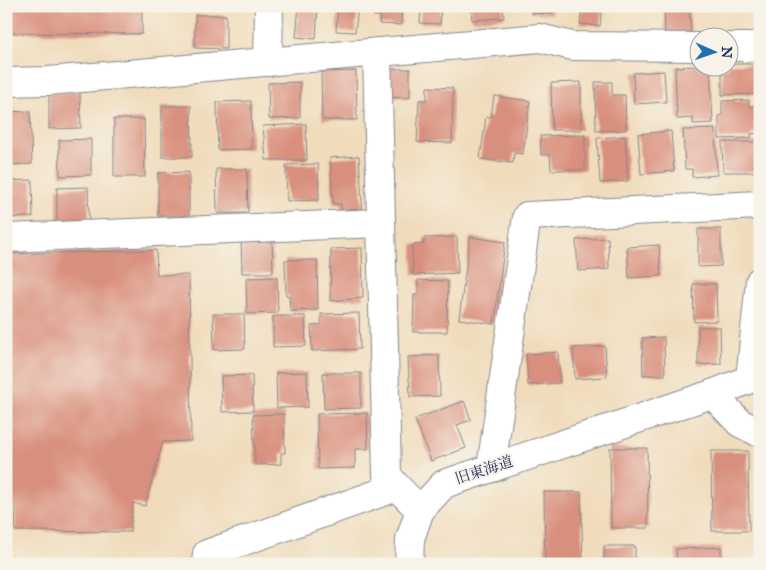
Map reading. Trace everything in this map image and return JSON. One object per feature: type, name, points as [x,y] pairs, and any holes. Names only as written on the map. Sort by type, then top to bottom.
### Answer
[{"type":"street","points":[[268,62],[269,6]]},
{"type":"street","points":[[6,82],[48,81],[540,38],[572,46],[688,46]]},
{"type":"street","points":[[738,46],[751,47],[760,44]]},
{"type":"street","points":[[377,52],[388,475],[420,510],[410,539],[409,564]]},
{"type":"street","points":[[491,468],[527,216],[760,205]]},
{"type":"street","points":[[6,238],[381,223]]},
{"type":"street","points":[[755,379],[760,282]]},
{"type":"street","name":"旧東海道","points":[[420,510],[444,484],[755,379]]},
{"type":"street","points":[[712,394],[740,423],[760,433]]},
{"type":"street","points":[[206,564],[208,554],[397,487]]},
{"type":"building","points":[[6,6],[142,6],[142,34],[6,33]]},
{"type":"building","points":[[299,6],[318,6],[316,39],[296,37]]},
{"type":"building","points":[[338,6],[358,6],[355,32],[336,31]]},
{"type":"building","points":[[374,6],[402,6],[401,25],[379,24],[380,16],[374,16]]},
{"type":"building","points":[[421,6],[441,6],[440,24],[420,23]]},
{"type":"building","points":[[471,6],[503,6],[504,18],[472,20]]},
{"type":"building","points":[[532,6],[553,6],[552,14],[531,13]]},
{"type":"building","points":[[582,6],[602,6],[600,26],[580,24]]},
{"type":"building","points":[[664,6],[689,6],[691,28],[688,28],[688,32],[665,34]]},
{"type":"building","points":[[195,15],[226,15],[226,49],[195,48]]},
{"type":"building","points":[[738,64],[760,64],[760,94],[722,95],[722,78],[738,78]]},
{"type":"building","points":[[688,66],[688,78],[711,78],[713,123],[693,124],[693,118],[677,119],[675,67]]},
{"type":"building","points":[[387,69],[410,69],[410,98],[387,97]]},
{"type":"building","points":[[356,71],[357,120],[322,120],[321,72]]},
{"type":"building","points":[[664,71],[666,102],[634,104],[633,73]]},
{"type":"building","points":[[300,82],[300,118],[269,119],[268,83]]},
{"type":"building","points":[[581,82],[581,130],[552,130],[551,83]]},
{"type":"building","points":[[595,82],[612,82],[612,95],[625,95],[626,130],[596,131]]},
{"type":"building","points":[[427,87],[453,88],[452,143],[417,142],[419,100],[427,100]]},
{"type":"building","points":[[80,92],[81,128],[49,129],[49,93]]},
{"type":"building","points":[[494,96],[530,101],[523,154],[514,153],[513,163],[480,159],[486,117],[491,117]]},
{"type":"building","points":[[749,100],[749,106],[760,106],[760,133],[751,134],[751,138],[719,139],[719,116],[722,115],[722,101]]},
{"type":"building","points":[[251,101],[252,149],[218,150],[217,102]]},
{"type":"building","points":[[162,106],[191,106],[192,157],[162,157]]},
{"type":"building","points":[[30,111],[32,164],[6,165],[6,112]]},
{"type":"building","points":[[114,119],[144,119],[145,177],[114,177]]},
{"type":"building","points":[[306,124],[307,160],[266,160],[263,126]]},
{"type":"building","points":[[715,129],[717,175],[692,177],[692,169],[685,169],[683,130]]},
{"type":"building","points":[[671,131],[674,171],[641,174],[638,134]]},
{"type":"building","points":[[585,135],[585,170],[551,170],[550,155],[541,155],[540,136]]},
{"type":"building","points":[[625,136],[628,181],[600,183],[597,138]]},
{"type":"building","points":[[91,139],[91,175],[60,176],[59,140]]},
{"type":"building","points":[[722,142],[756,142],[757,172],[723,172]]},
{"type":"building","points":[[359,156],[363,217],[342,218],[341,204],[333,204],[330,158]]},
{"type":"building","points":[[318,164],[319,200],[287,201],[286,165]]},
{"type":"building","points":[[216,169],[247,169],[248,213],[217,213]]},
{"type":"building","points":[[189,172],[189,216],[158,216],[158,173]]},
{"type":"building","points":[[32,180],[33,217],[6,218],[6,181]]},
{"type":"building","points":[[88,187],[89,223],[57,224],[57,188]]},
{"type":"building","points":[[698,229],[721,229],[721,266],[698,267]]},
{"type":"building","points":[[272,237],[273,273],[242,273],[241,238]]},
{"type":"building","points":[[457,237],[458,273],[413,275],[412,245],[424,244],[424,238]]},
{"type":"building","points":[[470,237],[505,242],[494,324],[459,319]]},
{"type":"building","points":[[608,238],[609,269],[578,271],[576,240]]},
{"type":"building","points":[[659,245],[661,276],[629,278],[627,247]]},
{"type":"building","points":[[362,248],[363,298],[330,301],[331,249]]},
{"type":"building","points":[[156,250],[157,275],[189,275],[191,441],[163,442],[145,506],[133,503],[130,532],[15,531],[16,508],[6,507],[6,254]]},
{"type":"building","points":[[285,260],[317,260],[318,310],[290,311],[289,296],[286,295]]},
{"type":"building","points":[[277,277],[278,313],[247,314],[246,278]]},
{"type":"building","points":[[418,280],[448,281],[447,332],[413,332],[414,295],[418,295]]},
{"type":"building","points":[[693,284],[716,284],[717,321],[694,322]]},
{"type":"building","points":[[359,313],[360,349],[312,351],[311,326],[321,325],[321,314]]},
{"type":"building","points":[[213,314],[244,314],[245,349],[214,350]]},
{"type":"building","points":[[273,316],[305,316],[306,346],[273,347]]},
{"type":"building","points":[[698,327],[720,327],[721,364],[698,365]]},
{"type":"building","points":[[664,337],[665,375],[643,375],[642,338]]},
{"type":"building","points":[[605,346],[607,377],[575,379],[573,348]]},
{"type":"building","points":[[558,352],[560,383],[528,385],[526,354]]},
{"type":"building","points":[[439,355],[440,396],[410,397],[408,357]]},
{"type":"building","points":[[307,372],[308,407],[277,408],[276,373]]},
{"type":"building","points":[[323,373],[361,373],[361,408],[324,409]]},
{"type":"building","points":[[252,375],[253,411],[222,412],[221,376]]},
{"type":"building","points":[[464,401],[471,420],[457,425],[466,448],[431,461],[415,419]]},
{"type":"building","points":[[367,413],[368,449],[355,449],[355,468],[318,469],[317,414]]},
{"type":"building","points":[[284,414],[285,453],[281,453],[281,464],[255,465],[253,415]]},
{"type":"building","points":[[610,448],[647,448],[648,528],[611,528]]},
{"type":"building","points":[[711,451],[748,451],[749,531],[712,531]]},
{"type":"building","points":[[544,492],[581,492],[583,564],[545,564]]},
{"type":"building","points":[[604,546],[635,546],[635,564],[604,564]]},
{"type":"building","points":[[721,547],[721,564],[677,564],[676,549]]}]
